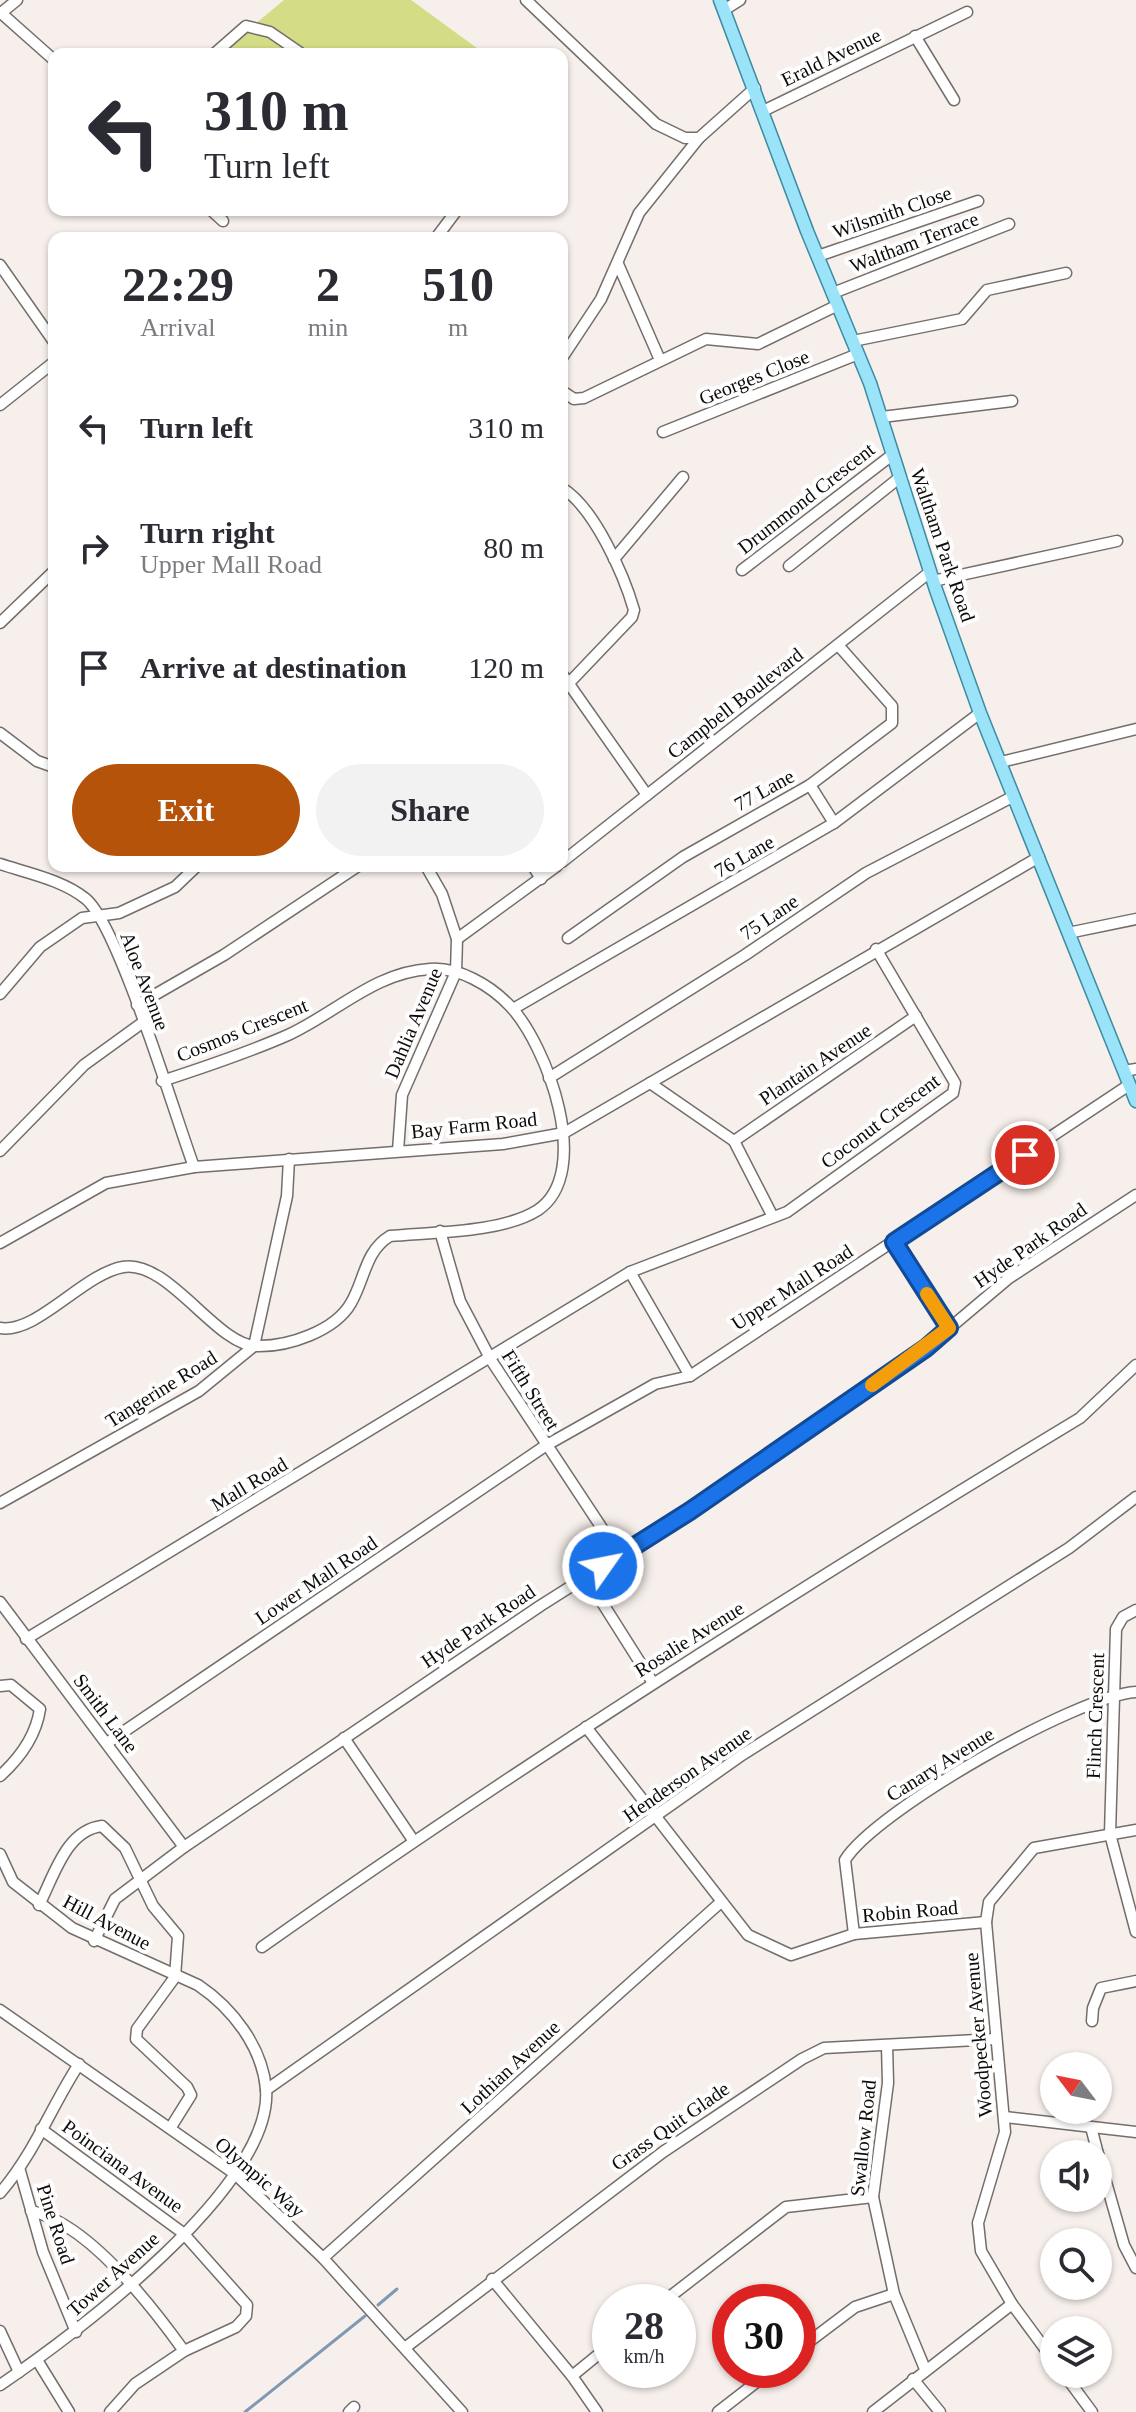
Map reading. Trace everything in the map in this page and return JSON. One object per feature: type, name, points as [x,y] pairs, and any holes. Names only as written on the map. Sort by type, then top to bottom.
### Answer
[{"type":"main road","name":"Waltham Park Road","points":[[722,5],[882,417],[899,478],[980,713],[1068,933],[1130,1070],[1129,1085],[1136,1101]]},
{"type":"street","points":[[17,0],[1,12],[48,55]]},
{"type":"street","points":[[526,0],[656,124],[685,138],[699,138]]},
{"type":"street","points":[[722,5],[740,0]]},
{"type":"street","name":"Erald Avenue","points":[[763,111],[967,12]]},
{"type":"street","points":[[221,48],[246,26],[270,32],[293,48]]},
{"type":"street","points":[[915,36],[954,100]]},
{"type":"street","points":[[568,349],[601,299],[639,213],[699,138],[755,88]]},
{"type":"street","name":"Wilsmith Close","points":[[818,256],[978,201]]},
{"type":"street","points":[[218,216],[223,221]]},
{"type":"street","name":"Waltham Terrace","points":[[568,395],[574,399],[584,398],[706,339],[758,344],[835,299],[1009,224]]},
{"type":"street","points":[[618,264],[660,360]]},
{"type":"street","points":[[0,265],[48,333]]},
{"type":"street","name":"Georges Close","points":[[663,432],[856,348],[962,319],[987,290],[1066,273]]},
{"type":"street","points":[[0,405],[48,367]]},
{"type":"street","points":[[882,417],[1012,401]]},
{"type":"street","name":"Drummond Crescent","points":[[742,570],[892,455]]},
{"type":"street","points":[[614,559],[683,477]]},
{"type":"street","points":[[789,566],[899,478]]},
{"type":"street","points":[[568,493],[581,504],[614,559],[632,604],[632,617],[568,676]]},
{"type":"street","points":[[932,577],[1117,541]]},
{"type":"street","points":[[0,623],[48,577]]},
{"type":"street","name":"Campbell Boulevard","points":[[568,857],[838,645],[932,577]]},
{"type":"street","name":"77 Lane","points":[[568,938],[683,857],[810,785],[892,723],[892,706],[838,645]]},
{"type":"street","points":[[568,681],[647,795]]},
{"type":"street","name":"76 Lane","points":[[513,1009],[834,823],[980,713]]},
{"type":"street","points":[[1001,762],[1136,729]]},
{"type":"street","points":[[0,733],[37,761],[48,765]]},
{"type":"street","points":[[810,785],[834,823]]},
{"type":"street","name":"75 Lane","points":[[549,1078],[745,955],[866,873],[1014,796]]},
{"type":"street","name":"Bay Farm Road","points":[[2,1237],[106,1183],[194,1167],[503,1144],[564,1133],[1039,857]]},
{"type":"street","name":"Aloe Avenue","points":[[0,864],[72,891],[88,901],[100,916],[137,1005],[194,1167]]},
{"type":"street","points":[[0,994],[40,947],[82,918],[119,913],[175,887],[191,872]]},
{"type":"street","points":[[137,1005],[224,955],[349,872]]},
{"type":"street","name":"Dahlia Avenue","points":[[398,1151],[402,1095],[456,972],[457,939],[442,894],[429,872]]},
{"type":"street","points":[[537,872],[541,879]]},
{"type":"street","points":[[457,939],[550,872]]},
{"type":"street","points":[[1068,933],[1136,919]]},
{"type":"street","name":"Coconut Crescent","points":[[491,1360],[630,1272],[787,1212],[953,1093],[955,1083],[876,949]]},
{"type":"street","name":"Cosmos Crescent","points":[[162,1081],[288,1035],[382,980],[431,969],[456,972],[483,984],[513,1009],[549,1078],[564,1133],[565,1164],[558,1189],[540,1209],[510,1223],[390,1236],[379,1242],[353,1301],[341,1318],[298,1338],[254,1346]]},
{"type":"street","name":"Plantain Avenue","points":[[734,1141],[916,1016]]},
{"type":"street","points":[[0,1151],[84,1065],[142,1023]]},
{"type":"street","points":[[650,1083],[734,1141],[773,1217]]},
{"type":"street","name":"Upper Mall Road","points":[[545,1446],[655,1384],[690,1376],[1129,1085]]},
{"type":"street","points":[[0,1328],[19,1328],[102,1274],[125,1266],[158,1277],[237,1339],[254,1346],[284,1209],[289,1159]]},
{"type":"street","name":"Hyde Park Road","points":[[94,1941],[115,1899],[184,1847],[619,1554],[690,1511],[926,1348],[1009,1278],[1136,1195]]},
{"type":"street","name":"Fifth Street","points":[[440,1231],[460,1301],[491,1360],[619,1554]]},
{"type":"street","points":[[894,1242],[949,1328]]},
{"type":"street","points":[[630,1272],[690,1376]]},
{"type":"street","name":"Tangerine Road","points":[[0,1503],[199,1391],[254,1346]]},
{"type":"street","name":"Mall Road","points":[[26,1639],[491,1360]]},
{"type":"street","name":"Rosalie Avenue","points":[[262,1947],[413,1840],[653,1683],[1080,1418],[1136,1365]]},
{"type":"street","name":"Lower Mall Road","points":[[107,1743],[545,1446]]},
{"type":"street","name":"Henderson Avenue","points":[[266,2090],[742,1755],[1069,1548],[1136,1497]]},
{"type":"street","points":[[586,1577],[653,1683]]},
{"type":"street","name":"Smith Lane","points":[[0,1602],[184,1847]]},
{"type":"street","name":"Flinch Crescent","points":[[1136,1610],[1123,1617],[1116,1629],[1110,1834],[1136,1932]]},
{"type":"street","points":[[0,1686],[11,1685],[40,1709],[30,1739],[0,1776]]},
{"type":"street","name":"Canary Avenue","points":[[854,1934],[844,1874],[845,1860],[853,1846],[900,1811],[1025,1733],[1114,1693],[1136,1692]]},
{"type":"street","points":[[586,1727],[721,1902]]},
{"type":"street","points":[[344,1738],[413,1840]]},
{"type":"street","points":[[39,1905],[73,1839],[85,1828],[102,1826],[117,1837],[138,1882],[178,1936],[175,1977],[137,2029],[136,2039],[143,2050],[187,2087],[191,2095],[171,2127]]},
{"type":"street","name":"Woodpecker Avenue","points":[[1040,2342],[1012,2304],[981,2251],[978,2223],[1002,2148],[1005,2117],[986,1922],[989,1902],[1034,1848],[1136,1830]]},
{"type":"street","name":"Hill Avenue","points":[[0,1854],[13,1882],[39,1905],[94,1941],[198,1985],[224,2006],[245,2031],[266,2090]]},
{"type":"street","name":"Robin Road","points":[[721,1902],[748,1935],[791,1955],[854,1934],[986,1922]]},
{"type":"street","name":"Lothian Avenue","points":[[323,2258],[721,1902]]},
{"type":"street","points":[[1092,2021],[1093,2008],[1101,1988],[1136,1981]]},
{"type":"street","name":"Olympic Way","points":[[0,2010],[235,2174],[323,2258],[462,2412]]},
{"type":"street","name":"Grass Quit Glade","points":[[406,2347],[663,2152],[802,2059],[824,2048],[996,2039]]},
{"type":"street","name":"Swallow Road","points":[[887,2046],[888,2083],[873,2197],[894,2294],[925,2369]]},
{"type":"street","points":[[0,2193],[20,2171],[79,2064]]},
{"type":"street","points":[[235,2174],[258,2129],[266,2090]]},
{"type":"street","points":[[1005,2117],[1136,2132]]},
{"type":"street","points":[[1091,2127],[1094,2140]]},
{"type":"street","name":"Poinciana Avenue","points":[[41,2129],[183,2233],[247,2305],[246,2316],[236,2327],[184,2351]]},
{"type":"street","name":"Pine Road","points":[[20,2171],[31,2211],[76,2332]]},
{"type":"street","name":"Tower Avenue","points":[[0,2385],[76,2332],[130,2286],[183,2233],[235,2174]]},
{"type":"street","points":[[686,2284],[786,2207],[873,2197]]},
{"type":"street","points":[[1112,2203],[1124,2245],[1136,2268]]},
{"type":"street","points":[[31,2211],[54,2220],[99,2251],[160,2317],[184,2351],[135,2384],[110,2412]]},
{"type":"street","points":[[492,2279],[572,2376],[597,2412]]},
{"type":"street","points":[[816,2336],[855,2307],[894,2294]]},
{"type":"street","points":[[873,2412],[1012,2304]]},
{"type":"street","points":[[0,2331],[19,2372]]},
{"type":"street","points":[[37,2360],[69,2412]]},
{"type":"street","points":[[572,2376],[592,2360]]},
{"type":"street","points":[[913,2379],[940,2412]]},
{"type":"street","points":[[718,2412],[749,2388]]},
{"type":"street","points":[[1074,2388],[1092,2412]]},
{"type":"green space","points":[[284,0],[411,0],[477,48],[226,48]]},
{"type":"waterway","points":[[378,2305],[397,2289]]},
{"type":"waterway","points":[[245,2412],[365,2316]]},
{"type":"slow traffic","points":[[872,1385],[949,1328],[927,1294]]},
{"type":"route","points":[[603,1566],[690,1511],[926,1348],[949,1328],[894,1242],[1025,1155]]}]
